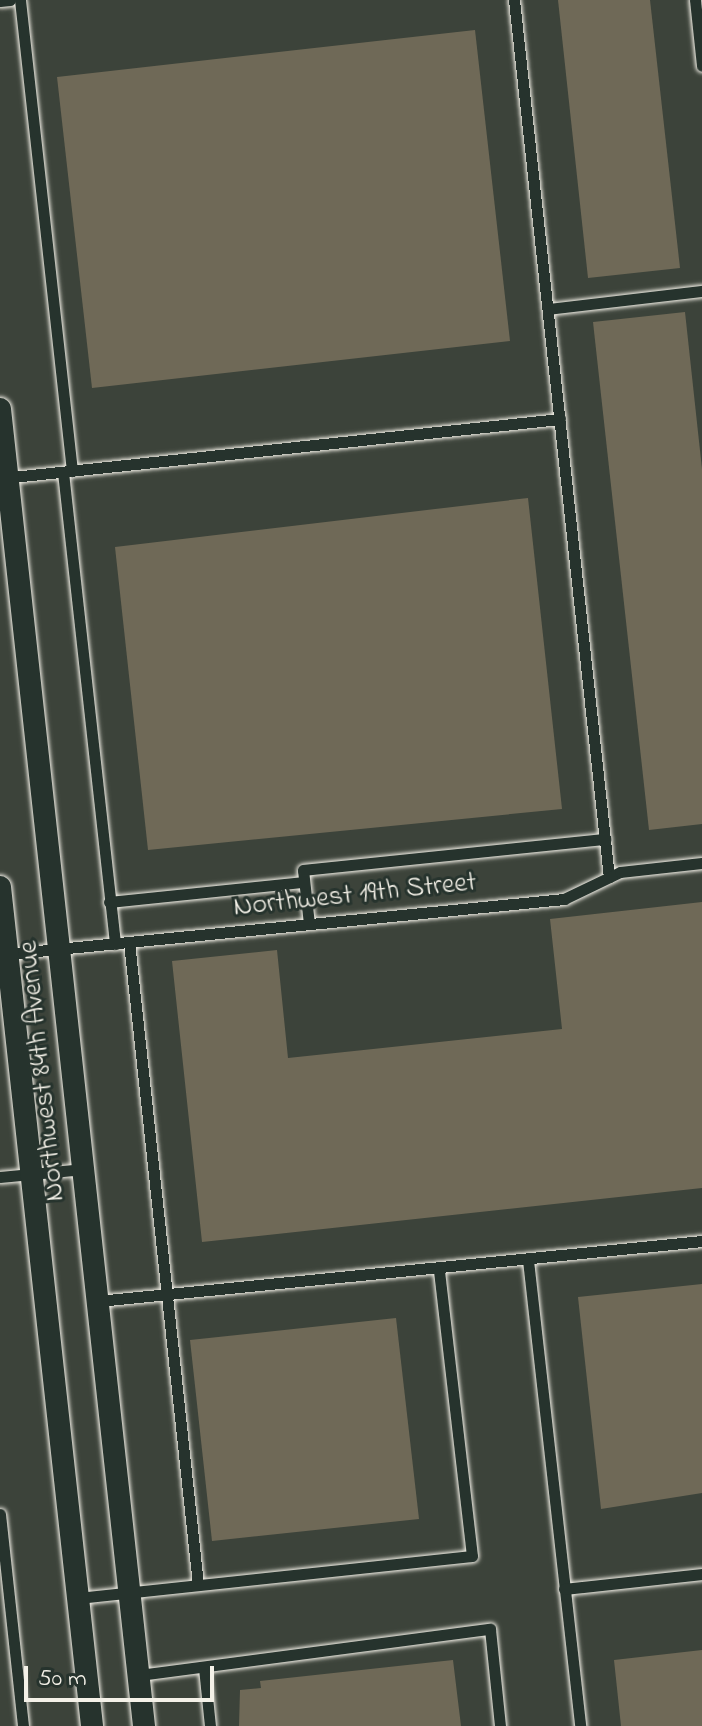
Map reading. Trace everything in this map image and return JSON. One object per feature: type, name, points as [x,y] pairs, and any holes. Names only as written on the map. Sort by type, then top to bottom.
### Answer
[{"type":"street","name":"Northwest 84th Avenue","points":[[0,409],[4,478],[84,1169],[144,1726]]},
{"type":"street","name":"Northwest 84th Avenue","points":[[0,887],[92,1726]]},
{"type":"lane","points":[[0,1],[10,0]]},
{"type":"lane","points":[[20,0],[115,944]]},
{"type":"lane","points":[[514,0],[609,877]]},
{"type":"lane","points":[[695,0],[702,66]]},
{"type":"lane","points":[[548,309],[702,291]]},
{"type":"lane","points":[[4,478],[560,419]]},
{"type":"lane","points":[[309,924],[303,870],[605,839]]},
{"type":"lane","name":"Northwest 19th Street","points":[[7,954],[564,899],[609,877],[702,863]]},
{"type":"lane","points":[[109,902],[304,882]]},
{"type":"lane","points":[[129,942],[198,1584]]},
{"type":"lane","points":[[0,1177],[84,1169]]},
{"type":"lane","points":[[98,1301],[702,1241]]},
{"type":"lane","points":[[528,1260],[580,1726]]},
{"type":"lane","points":[[78,1598],[472,1556],[439,1269]]},
{"type":"lane","points":[[0,1514],[23,1726]]},
{"type":"lane","points":[[564,1589],[702,1574]]},
{"type":"lane","points":[[139,1675],[490,1629],[500,1726]]},
{"type":"lane","points":[[204,1668],[210,1726]]},
{"type":"building","points":[[558,0],[650,0],[680,268],[588,278]]},
{"type":"building","points":[[475,30],[510,341],[92,388],[57,77]]},
{"type":"building","points":[[685,312],[702,469],[702,824],[649,830],[593,322]]},
{"type":"building","points":[[528,498],[562,809],[148,850],[115,547]]},
{"type":"building","points":[[702,902],[702,1188],[202,1242],[172,961],[277,950],[288,1058],[562,1029],[550,919]]},
{"type":"building","points":[[702,1284],[702,1493],[601,1509],[578,1297]]},
{"type":"building","points":[[396,1318],[419,1519],[212,1541],[190,1340]]},
{"type":"building","points":[[702,1650],[702,1726],[621,1726],[614,1660]]},
{"type":"building","points":[[453,1660],[461,1726],[239,1726],[240,1690],[261,1688],[260,1681]]}]
